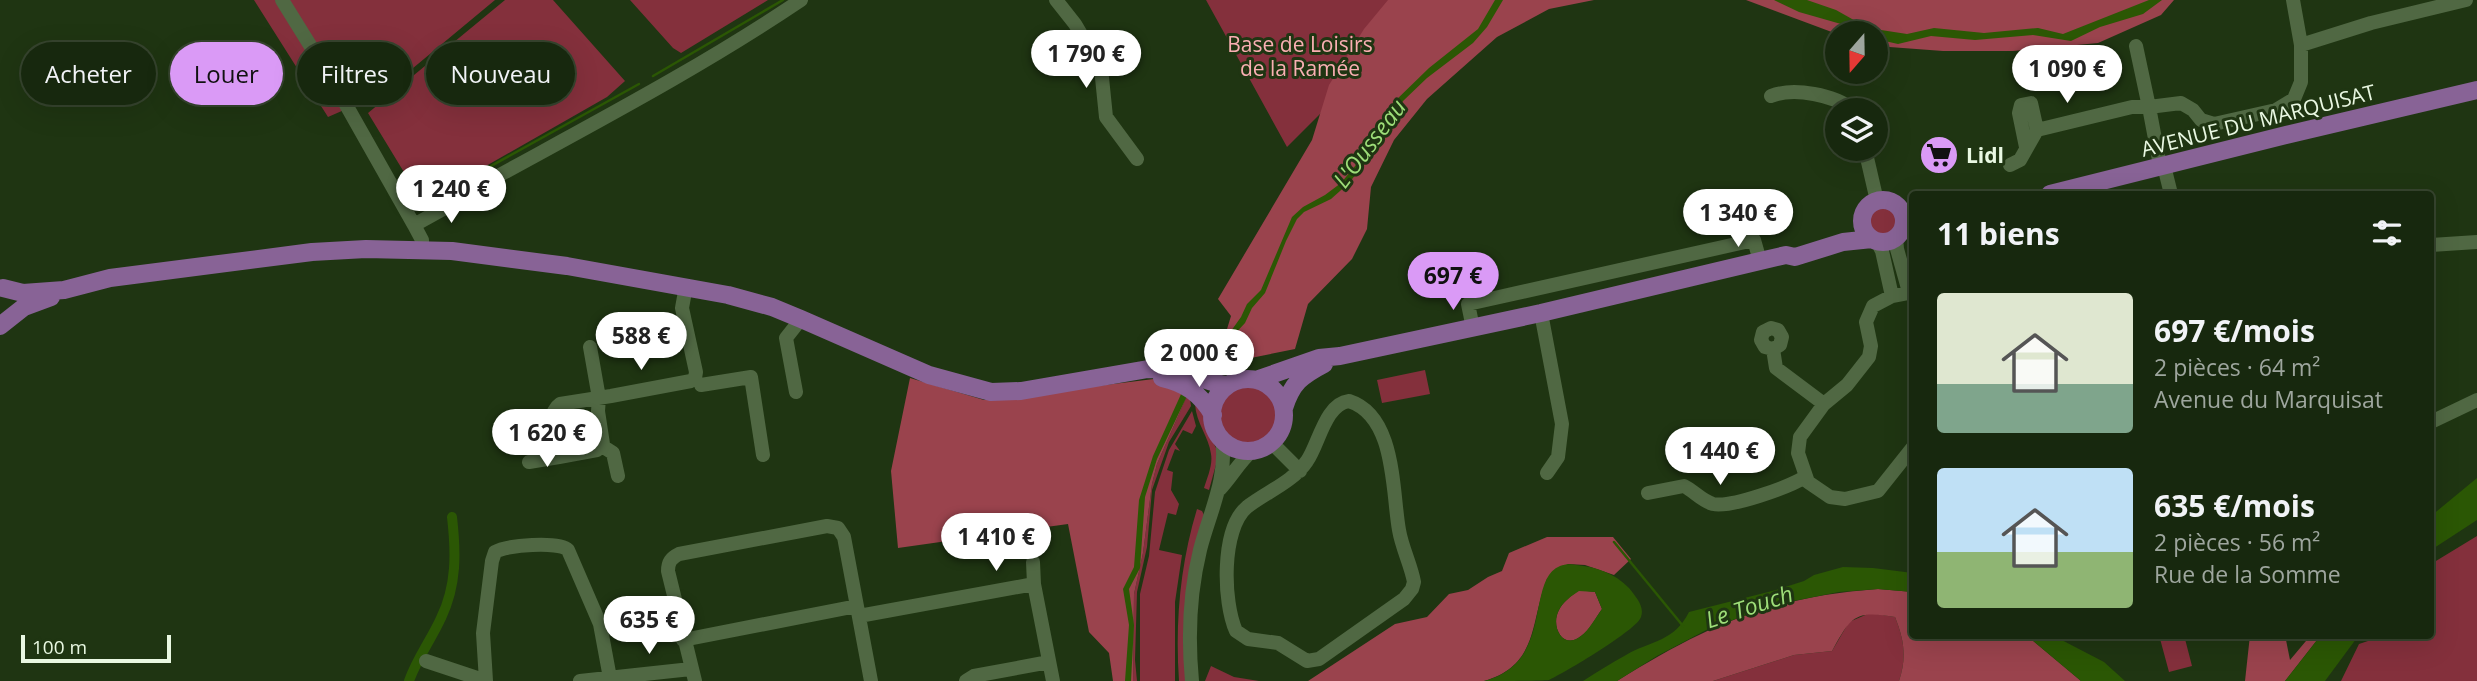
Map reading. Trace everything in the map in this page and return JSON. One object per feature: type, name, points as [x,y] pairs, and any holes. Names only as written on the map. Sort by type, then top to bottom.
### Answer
[{"type":"main road","name":"AVENUE DU MARQUISAT","points":[[2062,191],[2477,90]]},
{"type":"main road","points":[[1213,415],[1216,399],[1228,385],[1237,381],[1256,380],[1319,358],[1473,328],[1760,261],[1795,257],[1843,242],[1891,241],[1905,222],[1890,201],[1877,201],[1866,209],[1863,228],[1875,240]]},
{"type":"main road","points":[[1786,256],[1796,249],[1846,232],[1862,221]]},
{"type":"main road","points":[[2,286],[23,293],[64,290],[110,278],[312,252],[422,249],[503,256],[686,286],[772,307],[929,375],[991,392],[1021,391],[1138,372],[1192,382],[1228,385]]},
{"type":"main road","points":[[1,324],[8,305],[2,286]]},
{"type":"main road","points":[[1,324],[24,307],[64,290]]},
{"type":"main road","points":[[1192,382],[1213,415],[1216,430],[1222,439],[1242,450],[1253,450],[1271,442],[1279,432],[1283,421],[1283,408],[1289,391],[1297,381],[1340,356]]},
{"type":"main road","points":[[1256,380],[1274,390],[1283,408]]},
{"type":"street","points":[[282,0],[336,87],[414,225],[422,240],[422,249]]},
{"type":"street","points":[[414,225],[652,90],[801,0]]},
{"type":"street","points":[[1056,0],[1075,24],[1101,68],[1108,121],[1136,159]]},
{"type":"street","points":[[2010,166],[2020,160],[2037,130],[2132,107],[2181,103],[2193,110],[2201,120],[2214,124],[2283,107],[2294,99],[2301,88],[2301,46],[2292,0]]},
{"type":"street","points":[[2301,46],[2371,23],[2466,0]]},
{"type":"street","points":[[2136,46],[2157,148],[2170,191]]},
{"type":"street","points":[[1771,96],[1809,92],[1827,98]]},
{"type":"street","points":[[2026,147],[2019,113],[2021,105],[2031,103],[2037,130]]},
{"type":"street","points":[[1868,161],[1877,201]]},
{"type":"street","points":[[402,204],[414,199],[455,197],[467,193]]},
{"type":"street","points":[[1905,222],[1897,249],[1909,286]]},
{"type":"street","points":[[1742,223],[1754,240],[1760,261]]},
{"type":"street","points":[[1473,328],[1468,304],[1754,240]]},
{"type":"street","points":[[1875,240],[1882,251],[1892,296]]},
{"type":"street","points":[[2434,245],[2477,242]]},
{"type":"street","points":[[686,286],[682,308],[686,342],[697,382]]},
{"type":"street","points":[[1909,292],[1876,303],[1869,313],[1866,324],[1871,348],[1866,362],[1847,385],[1824,404],[1798,443],[1798,453],[1805,477],[1812,486],[1836,499],[1871,494],[1881,488],[1909,452]]},
{"type":"street","points":[[1541,313],[1562,424],[1558,457],[1546,473]]},
{"type":"street","points":[[796,392],[786,338],[801,319]]},
{"type":"street","points":[[590,347],[599,398],[602,446]]},
{"type":"street","points":[[1773,349],[1776,368],[1824,404]]},
{"type":"street","points":[[559,457],[552,420],[554,410],[560,404],[697,382],[751,377],[764,455]]},
{"type":"street","points":[[2434,421],[2477,400]]},
{"type":"street","points":[[1349,401],[1365,409],[1379,427],[1385,443],[1394,483],[1399,529],[1414,582],[1404,599],[1312,661],[1301,658],[1278,643],[1248,639],[1236,631],[1225,574],[1227,555],[1242,512],[1300,471],[1313,452],[1327,419],[1338,405],[1349,401]]},
{"type":"street","points":[[1192,681],[1191,620],[1194,591],[1199,553],[1220,489],[1224,451],[1222,439]]},
{"type":"street","points":[[1271,442],[1300,471]]},
{"type":"street","points":[[529,462],[597,450],[602,446]]},
{"type":"street","points":[[602,446],[613,453],[618,476]]},
{"type":"street","points":[[1220,489],[1253,450]]},
{"type":"street","points":[[1648,493],[1684,486],[1711,503],[1724,504],[1784,489],[1805,477]]},
{"type":"street","points":[[580,681],[693,675],[668,571],[670,561],[679,554],[828,526],[838,528],[844,537],[871,681]]},
{"type":"street","points":[[426,661],[486,681],[483,633],[495,552],[504,548],[555,545],[568,550],[600,624],[610,678]]},
{"type":"street","points":[[1033,562],[1034,584],[1053,681]]},
{"type":"street","points":[[683,640],[1034,584]]},
{"type":"street","points":[[967,681],[974,676],[1049,662]]},
{"type":"green space","points":[[254,0],[495,0],[444,42],[426,42],[426,57],[412,69],[412,42],[297,42],[297,68]]},
{"type":"green space","points":[[505,0],[553,0],[625,81],[607,97],[451,186],[413,187],[368,113],[378,105],[412,105],[412,77],[426,65],[426,105],[575,105],[575,42],[454,42]]},
{"type":"green space","points":[[630,0],[768,0],[681,53],[673,48]]},
{"type":"green space","name":"Base de Loisirs de la Ramée","points":[[1206,0],[1434,0],[1287,147]]},
{"type":"green space","points":[[320,105],[356,105],[328,117]]},
{"type":"green space","points":[[1883,206],[1889,207],[1897,215],[1897,227],[1889,235],[1883,236],[1877,235],[1869,227],[1868,221],[1869,215],[1877,207]]},
{"type":"green space","points":[[1425,370],[1430,394],[1382,403],[1377,380]]},
{"type":"green space","points":[[1248,384],[1269,393],[1278,414],[1269,435],[1248,444],[1227,435],[1218,414],[1227,393]]},
{"type":"green space","points":[[1187,396],[1191,406],[1169,442],[1152,490],[1147,547],[1137,592],[1137,681],[1133,681],[1134,594],[1143,553],[1152,484],[1157,464]]},
{"type":"green space","points":[[1195,404],[1203,414],[1206,428],[1217,450],[1217,461],[1209,490],[1204,488],[1211,454]]},
{"type":"green space","points":[[1192,411],[1196,426],[1192,434],[1183,430],[1175,444],[1180,451],[1175,449],[1167,470],[1173,472],[1171,490],[1179,504],[1176,515],[1168,513],[1159,550],[1182,555],[1175,602],[1175,681],[1140,681],[1140,594],[1149,556],[1155,492],[1169,450]]},
{"type":"green space","points":[[1197,509],[1204,515],[1187,681],[1179,681],[1180,594],[1186,551]]},
{"type":"green space","points":[[2477,536],[2477,681],[2341,681],[2359,644],[2374,639],[2434,639],[2434,562]]},
{"type":"green space","points":[[1870,613],[1895,617],[1903,649],[1899,681],[1713,681],[1794,655],[1832,651],[1849,622]]},
{"type":"green space","points":[[2160,639],[2185,639],[2192,666],[2169,672]]},
{"type":"green space","points":[[1211,666],[1234,677],[1259,681],[1205,681]]},
{"type":"shaded area","points":[[1388,0],[1594,0],[1549,9],[1497,37],[1427,99],[1394,140],[1371,187],[1367,229],[1352,259],[1308,304],[1295,349],[1216,365],[1231,316],[1218,299],[1312,140],[1329,85],[1364,29]]},
{"type":"shaded area","points":[[1746,0],[2174,0],[2161,15],[2098,43],[2013,51],[1943,51],[1888,47],[1888,21],[1825,21],[1825,30]]},
{"type":"shaded area","points":[[1170,377],[1187,396],[1157,464],[1152,484],[1143,553],[1134,594],[1133,681],[1113,681],[1109,653],[1089,632],[1068,524],[898,548],[891,471],[910,378],[984,400]]},
{"type":"shaded area","points":[[1547,537],[1613,537],[1631,559],[1614,575],[1585,565],[1568,564],[1547,579],[1524,653],[1502,674],[1484,681],[1308,681],[1395,624],[1427,617],[1449,594],[1468,590],[1502,571],[1509,553]]},
{"type":"shaded area","points":[[1878,589],[1909,592],[1909,639],[2031,639],[2081,681],[1899,681],[1903,649],[1895,617],[1871,615],[1862,616],[1849,623],[1832,651],[1794,655],[1713,681],[1617,681],[1681,644],[1741,617],[1805,599]]},
{"type":"shaded area","points":[[1579,590],[1595,592],[1602,609],[1584,633],[1569,641],[1560,635],[1557,629],[1557,616],[1563,604]]},
{"type":"shaded area","points":[[2250,639],[2286,639],[2290,660],[2308,639],[2318,639],[2285,681],[2245,681]]},
{"type":"water","points":[[1495,0],[1503,0],[1487,27],[1473,43],[1427,78],[1403,101],[1371,155],[1349,183],[1331,199],[1304,212],[1297,219],[1265,293],[1252,308],[1245,323],[1204,367],[1187,396],[1157,459],[1145,497],[1140,568],[1129,589],[1134,625],[1131,681],[1125,681],[1129,625],[1123,589],[1134,567],[1139,500],[1153,456],[1182,392],[1197,367],[1231,331],[1247,304],[1261,290],[1292,217],[1341,183],[1360,160],[1392,104],[1429,68],[1478,29]]},
{"type":"water","points":[[1774,0],[1807,0],[1836,10],[1856,21],[1830,21],[1799,12]]},
{"type":"water","points":[[2149,0],[2162,0],[2143,14],[2100,27],[2071,41],[2033,35],[1975,40],[1931,36],[1898,44],[1888,42],[1888,31],[1907,34],[1934,28],[1984,33],[2038,28],[2063,34]]},
{"type":"water","points":[[2477,478],[2477,520],[2434,548],[2434,514]]},
{"type":"water","points":[[1574,565],[1605,572],[1629,588],[1642,609],[1637,623],[1599,651],[1549,680],[1484,681],[1506,671],[1521,657],[1530,640],[1543,587],[1550,574],[1560,566]],"holes":[[[1579,591],[1595,592],[1602,609],[1581,636],[1575,640],[1564,639],[1556,623],[1561,607]]]},
{"type":"water","name":"Le Touch","points":[[1843,567],[1909,572],[1909,592],[1878,589],[1839,592],[1778,604],[1710,628],[1617,681],[1583,681],[1626,655],[1669,635],[1689,612],[1776,590]]},
{"type":"water","points":[[2031,639],[2060,639],[2104,662],[2125,681],[2081,681]]},
{"type":"water","points":[[2318,639],[2356,639],[2325,681],[2285,681]]},
{"type":"waterway","points":[[653,76],[783,0]]},
{"type":"waterway","points":[[455,186],[639,84]]},
{"type":"waterway","points":[[409,681],[441,618],[450,593],[454,556],[452,517]]},
{"type":"waterway","points":[[1614,542],[1683,626]]},
{"type":"place","name":"Lidl","points":[[1939,155]]},
{"type":"water label","name":"L'Ousseau","points":[[1369,143]]}]
